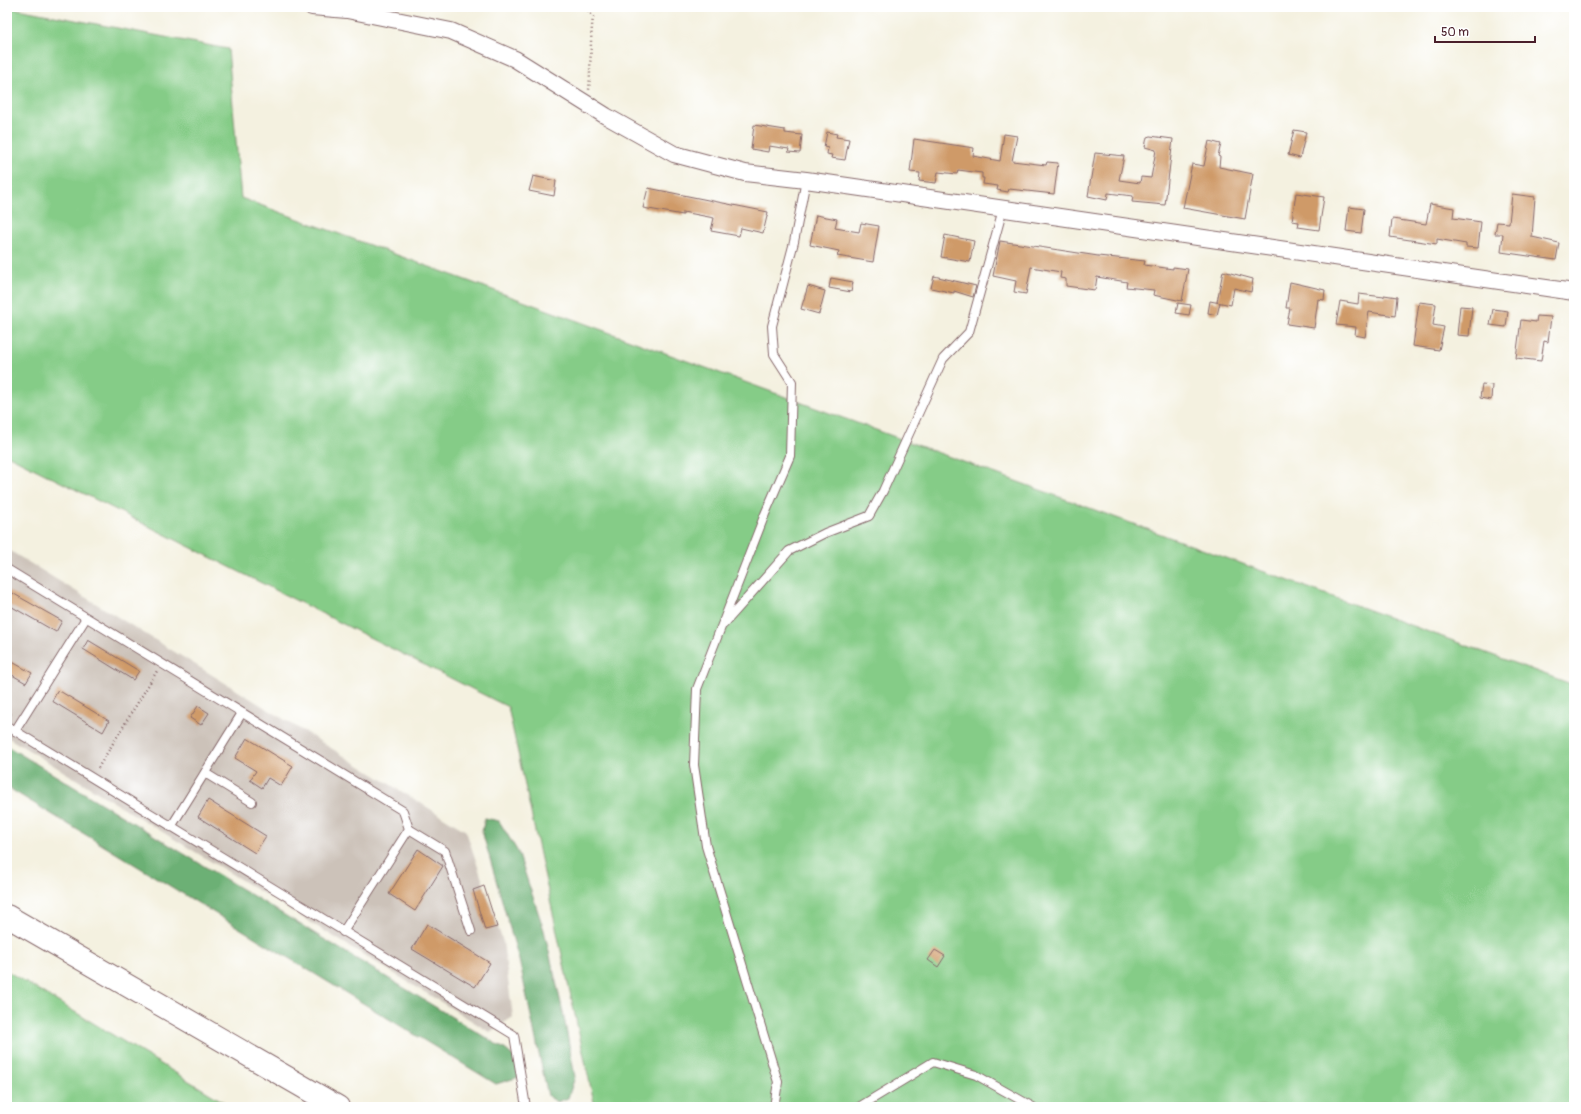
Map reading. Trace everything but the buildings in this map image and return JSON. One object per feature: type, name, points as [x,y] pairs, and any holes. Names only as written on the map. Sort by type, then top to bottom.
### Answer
[{"type":"main road","points":[[7,916],[338,1107]]},
{"type":"street","points":[[312,7],[347,10],[451,32],[515,59],[588,105],[674,154],[746,173],[806,180],[1574,292]]},
{"type":"lane","points":[[774,1107],[778,1082],[706,846],[694,765],[697,689],[765,514],[790,456],[792,382],[774,354],[772,326],[794,242],[806,180]]},
{"type":"lane","points":[[721,627],[789,552],[825,533],[869,516],[883,492],[943,359],[969,332],[1002,209]]},
{"type":"lane","points":[[7,570],[403,811],[409,829],[445,852],[471,931]]},
{"type":"lane","points":[[15,731],[86,618]]},
{"type":"lane","points":[[171,827],[242,713]]},
{"type":"lane","points":[[7,726],[514,1035],[526,1107]]},
{"type":"lane","points":[[204,773],[252,802]]},
{"type":"lane","points":[[343,932],[409,829]]},
{"type":"lane","points":[[859,1107],[933,1062],[976,1075],[1033,1107]]},
{"type":"path","points":[[586,7],[593,17],[590,39],[591,63],[588,105]]},
{"type":"path","points":[[98,768],[162,664]]},
{"type":"shaded area","points":[[7,549],[466,831],[503,942],[513,1017],[490,1032],[7,737]]},
{"type":"green space","points":[[7,7],[228,49],[241,198],[1574,685],[1574,1107],[595,1107],[508,707],[7,455]]},
{"type":"green space","points":[[7,746],[506,1050],[522,1064],[519,1077],[496,1084],[7,787]]},
{"type":"green space","points":[[485,818],[499,821],[518,852],[544,930],[563,1012],[575,1077],[568,1098],[557,1102],[548,1096],[519,960],[482,831]]},
{"type":"green space","points":[[7,971],[232,1107],[7,1107]]}]
